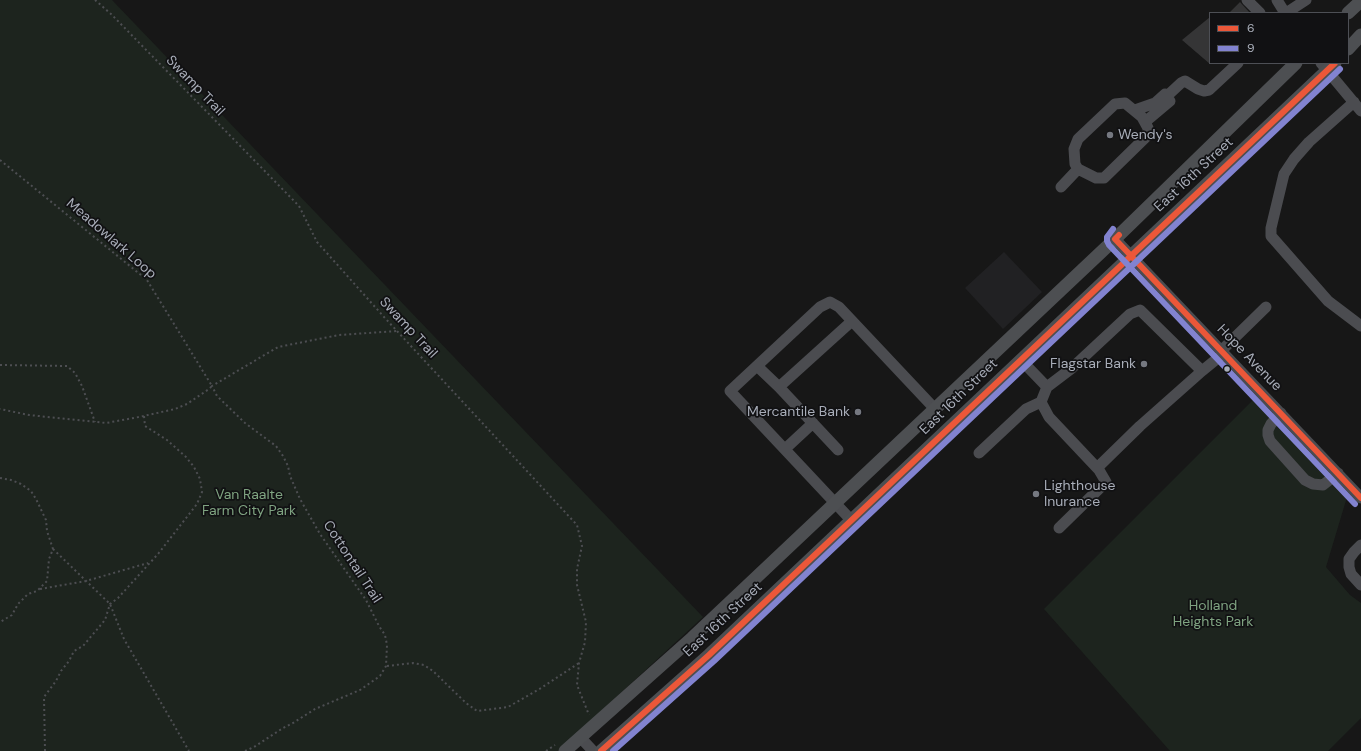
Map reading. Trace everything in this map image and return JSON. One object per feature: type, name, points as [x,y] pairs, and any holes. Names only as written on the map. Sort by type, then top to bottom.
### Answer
[{"type":"main road","points":[[1349,12],[1361,1]]},
{"type":"main road","points":[[1349,48],[1361,35]]},
{"type":"main road","name":"East 16th Street","points":[[565,751],[692,638],[836,503],[1115,239],[1295,64]]},
{"type":"main road","name":"East 16th Street","points":[[601,751],[709,655],[1132,257],[1328,66]]},
{"type":"street","points":[[1247,0],[1259,12]]},
{"type":"street","points":[[1277,0],[1285,12]]},
{"type":"street","points":[[1288,12],[1306,0]]},
{"type":"street","points":[[1145,122],[1181,83],[1185,81],[1198,89],[1204,91],[1209,90],[1237,64]]},
{"type":"street","points":[[1328,66],[1357,107],[1309,142],[1284,174],[1271,228],[1271,236],[1328,301],[1361,326]]},
{"type":"street","points":[[1135,110],[1167,97]]},
{"type":"street","points":[[1125,103],[1139,113],[1145,122],[1148,128],[1148,135],[1104,178],[1096,178],[1078,169],[1075,164],[1074,149],[1078,139],[1116,104],[1125,103]]},
{"type":"street","points":[[1061,187],[1078,169]]},
{"type":"street","name":"Hope Avenue","points":[[1115,239],[1361,498]]},
{"type":"street","points":[[852,520],[730,391],[820,307],[830,302],[839,307],[935,408]]},
{"type":"street","points":[[1097,468],[1140,426],[1202,372],[1266,307]]},
{"type":"street","points":[[979,454],[1026,408],[1041,402],[1047,387],[1072,368],[1130,314],[1140,310],[1202,372]]},
{"type":"street","points":[[779,387],[852,321]]},
{"type":"street","points":[[1021,360],[1047,387]]},
{"type":"street","points":[[757,366],[779,387],[838,450]]},
{"type":"street","points":[[1041,402],[1048,417],[1097,468],[1106,482],[1059,528]]},
{"type":"street","points":[[1281,413],[1271,424],[1268,430],[1270,441],[1305,480],[1313,484],[1323,484],[1338,473]]},
{"type":"street","points":[[785,449],[813,423]]},
{"type":"street","points":[[1361,546],[1349,559],[1351,574],[1361,585]]},
{"type":"street","points":[[580,737],[593,751]]},
{"type":"path","name":"Swamp Trail","points":[[95,0],[111,14],[299,206],[317,242],[397,331],[577,525],[582,546],[577,585],[586,622],[585,642],[579,664],[577,685],[589,716]]},
{"type":"path","name":"Meadowlark Loop","points":[[0,160],[147,280],[212,386]]},
{"type":"path","points":[[0,410],[29,415],[106,423],[144,416],[175,409],[187,404],[212,386],[278,347],[339,335],[397,331]]},
{"type":"path","points":[[0,364],[67,366],[75,373],[82,386],[95,422]]},
{"type":"path","name":"Cottontail Trail","points":[[212,386],[216,396],[245,423],[276,446],[283,456],[300,499],[315,525],[366,600],[385,635],[386,666]]},
{"type":"path","points":[[45,751],[44,697],[56,681],[74,651],[84,646],[105,620],[110,604],[125,590],[197,504],[202,492],[200,479],[194,467],[186,457],[167,440],[145,426],[144,416]]},
{"type":"path","points":[[0,478],[21,484],[31,491],[46,520],[47,530],[53,549],[110,604],[124,639],[189,751]]},
{"type":"path","points":[[39,589],[47,582],[49,560],[53,549]]},
{"type":"path","points":[[0,622],[12,615],[18,604],[28,594],[39,589],[86,581],[149,562]]},
{"type":"path","points":[[245,751],[254,747],[315,709],[360,690],[380,676],[386,666],[413,663],[424,665],[433,671],[466,703],[477,711],[508,707],[579,664]]},
{"type":"shaded area","points":[[1004,252],[1042,292],[1003,329],[965,288]]},
{"type":"green space","name":"Van Raalte Farm City Park","points":[[0,0],[112,0],[703,617],[558,751],[0,751]]},
{"type":"green space","name":"Holland Heights Park","points":[[1253,400],[1347,497],[1326,567],[1350,595],[1361,603],[1361,718],[1328,751],[1170,751],[1044,609]]},
{"type":"building","points":[[1240,2],[1249,12],[1230,12]]},
{"type":"building","points":[[1209,18],[1209,63],[1182,40]]},
{"type":"transit line","name":"6","points":[[601,751],[709,655],[1334,64]]},
{"type":"transit line","name":"9","points":[[613,751],[714,661],[1340,69]]},
{"type":"transit line","name":"9","points":[[1113,229],[1107,237],[1109,245],[1355,504]]},
{"type":"transit line","name":"6","points":[[1119,235],[1115,239],[1361,498]]},
{"type":"place","name":"Wendy's","points":[[1110,135]]},
{"type":"place","name":"Flagstar Bank","points":[[1144,364]]},
{"type":"place","name":"Mercantile Bank","points":[[858,412]]},
{"type":"place","name":"Lighthouse Inurance","points":[[1036,494]]}]
